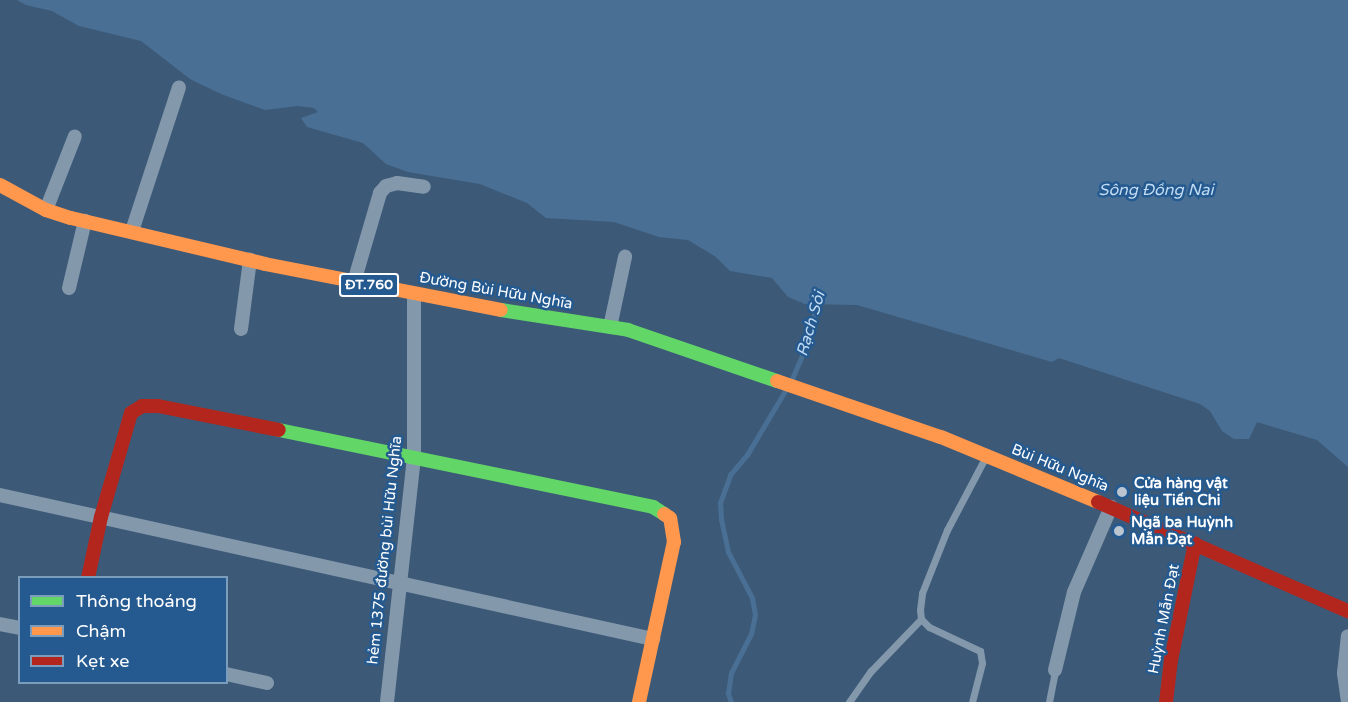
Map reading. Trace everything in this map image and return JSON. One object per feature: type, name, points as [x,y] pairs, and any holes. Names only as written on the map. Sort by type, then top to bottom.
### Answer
[{"type":"main road","name":"Đường Bùi Hữu Nghĩa","points":[[1,188],[46,210],[250,260],[414,294],[628,330],[820,398]]},
{"type":"main road","name":"Bùi Hữu Nghĩa","points":[[820,398],[941,437],[1196,543],[1348,611]]},
{"type":"main road","points":[[88,576],[101,517],[131,413],[142,406],[158,406],[414,456],[653,507],[670,518],[674,542],[639,702]]},
{"type":"main road","name":"Huỳnh Mẫn Đạt","points":[[1166,702],[1171,660],[1196,543]]},
{"type":"street","points":[[132,231],[179,87]]},
{"type":"street","points":[[46,210],[75,136]]},
{"type":"street","points":[[354,282],[380,193],[386,186],[397,183],[424,187]]},
{"type":"street","points":[[69,288],[86,221]]},
{"type":"street","points":[[610,327],[625,256]]},
{"type":"street","points":[[241,329],[250,260]]},
{"type":"street","name":"hẻm 1375 đường bùi Hữu Nghĩa","points":[[387,702],[398,583],[414,456],[414,294]]},
{"type":"street","points":[[0,495],[653,639]]},
{"type":"street","points":[[1055,670],[1074,592],[1111,507]]},
{"type":"street","points":[[0,624],[18,628]]},
{"type":"street","points":[[1347,702],[1344,673],[1348,636]]},
{"type":"street","points":[[228,674],[267,683]]},
{"type":"lane","points":[[849,702],[872,672],[921,619],[922,593],[947,530],[986,456]]},
{"type":"lane","points":[[921,619],[929,627],[980,651],[982,663],[972,702]]},
{"type":"lane","points":[[1049,702],[1055,670]]},
{"type":"water","name":"Sông Đồng Nai","points":[[17,0],[1348,0],[1348,467],[1317,440],[1257,422],[1249,439],[1234,439],[1222,431],[1210,411],[1200,404],[1059,358],[1052,362],[857,305],[805,304],[788,297],[772,278],[730,271],[716,257],[688,240],[659,237],[614,222],[546,218],[527,203],[480,184],[408,172],[386,164],[363,143],[307,127],[301,118],[318,112],[314,108],[298,106],[265,110],[221,94],[190,79],[141,41],[79,26],[52,11],[26,5]]},
{"type":"waterway","name":"Rạch Sỏi","points":[[792,379],[810,337],[817,299]]},
{"type":"waterway","name":"Rạch Sỏi","points":[[731,702],[728,694],[731,673],[751,634],[755,615],[752,598],[728,552],[720,503],[730,475],[747,455],[786,389]]},
{"type":"traffic: fast","points":[[501,310],[628,330],[777,381]]},
{"type":"traffic: fast","points":[[279,430],[653,507],[664,514]]},
{"type":"traffic: slow","points":[[0,185],[46,210],[71,218],[265,264],[501,310]]},
{"type":"traffic: slow","points":[[777,381],[941,437],[1098,502]]},
{"type":"traffic: slow","points":[[639,702],[674,542],[670,518],[664,514]]},
{"type":"traffic: jam","points":[[88,576],[101,517],[131,413],[142,406],[158,406],[279,430]]},
{"type":"traffic: jam","points":[[1098,502],[1348,611]]},
{"type":"traffic: jam","points":[[1166,702],[1171,660],[1195,543]]},
{"type":"place","name":"Cửa hàng vật liệu Tiến Chi","points":[[1122,492]]},
{"type":"place","name":"Ngã ba Huỳnh Mẫn Đạt","points":[[1119,531]]}]
